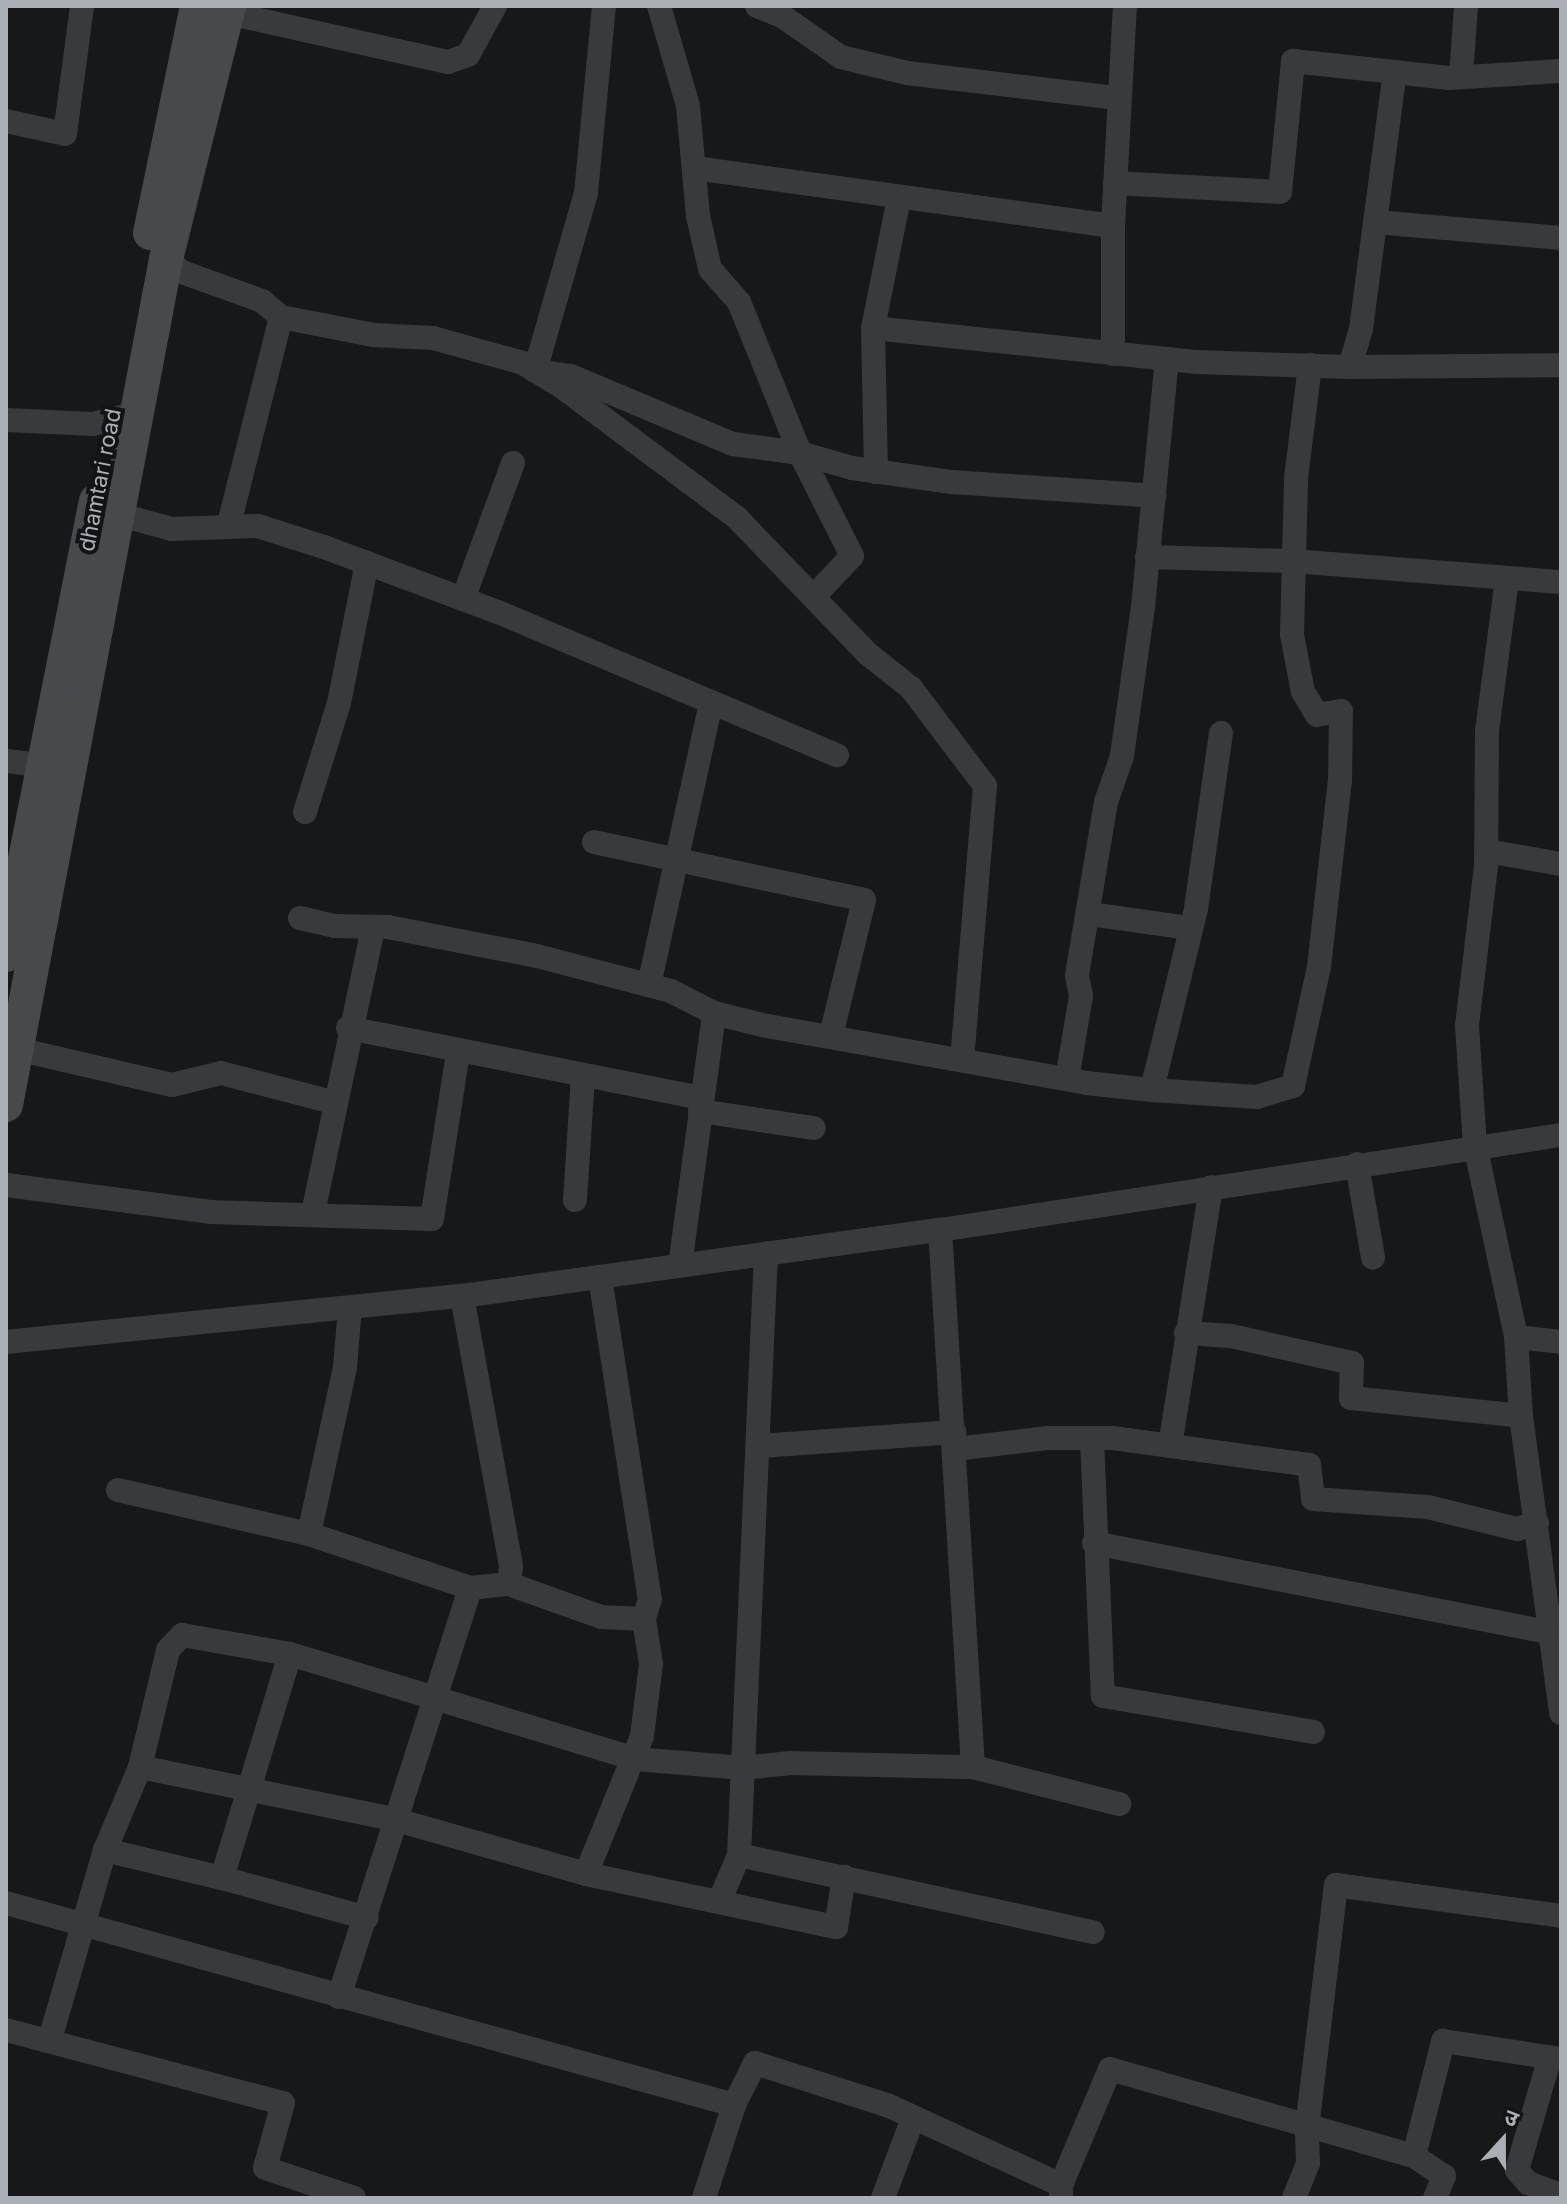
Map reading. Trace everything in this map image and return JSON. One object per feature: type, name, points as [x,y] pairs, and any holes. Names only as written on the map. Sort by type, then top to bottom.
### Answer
[{"type":"main road","points":[[6,955],[57,767],[124,416],[166,259],[218,8]]},
{"type":"main road","name":"dhamtari road","points":[[124,416],[218,8]]},
{"type":"main road","points":[[7,1095],[17,1049],[23,894]]},
{"type":"street","points":[[6,121],[65,134],[82,6]]},
{"type":"street","points":[[218,8],[448,62],[468,55],[495,6]]},
{"type":"street","points":[[535,371],[586,193],[604,6]]},
{"type":"street","points":[[659,6],[688,106],[698,216],[710,269],[739,302],[800,453],[852,556],[815,595]]},
{"type":"street","points":[[757,6],[782,16],[841,57],[907,73],[1118,98]]},
{"type":"street","points":[[1113,354],[1113,226],[1125,6]]},
{"type":"street","points":[[1461,77],[1466,6]]},
{"type":"street","points":[[1115,183],[1280,192],[1293,61],[1461,77],[1561,71]]},
{"type":"street","points":[[1350,367],[1361,329],[1395,72]]},
{"type":"street","points":[[695,168],[1113,226]]},
{"type":"street","points":[[876,472],[873,328],[899,198]]},
{"type":"street","points":[[1375,222],[1561,238]]},
{"type":"street","points":[[166,259],[182,272],[262,301],[281,317],[374,335],[433,338],[488,351],[535,371],[737,518],[815,595],[868,654],[911,688],[985,786],[962,1058]]},
{"type":"street","points":[[229,524],[281,317]]},
{"type":"street","points":[[873,328],[1167,359],[1350,367],[1561,365]]},
{"type":"street","points":[[1067,1079],[1081,996],[1077,975],[1090,914],[1106,802],[1122,756],[1155,496],[1167,359]]},
{"type":"street","points":[[300,918],[373,929],[422,932],[649,985],[714,1013],[1067,1079],[1152,1090],[1257,1097],[1293,1086],[1319,967],[1340,781],[1341,711],[1317,715],[1303,692],[1292,635],[1301,408],[1310,365]]},
{"type":"street","points":[[535,371],[571,376],[733,444],[800,453],[876,472],[952,482],[1155,496]]},
{"type":"street","points":[[6,420],[48,425],[124,416]]},
{"type":"street","points":[[463,599],[513,463]]},
{"type":"street","points":[[106,511],[172,529],[229,524],[258,526],[463,599],[837,755]]},
{"type":"street","points":[[1147,557],[1293,561],[1561,582]]},
{"type":"street","points":[[305,812],[339,703],[367,563]]},
{"type":"street","points":[[1507,579],[1487,730],[1487,851],[1467,1026],[1475,1145],[1516,1337],[1521,1416],[1537,1523],[1547,1632],[1561,1713]]},
{"type":"street","points":[[649,985],[680,861],[711,704]]},
{"type":"street","points":[[1152,1090],[1190,928],[1221,733]]},
{"type":"street","points":[[6,761],[57,767]]},
{"type":"street","points":[[594,842],[864,900],[831,1035]]},
{"type":"street","points":[[1487,851],[1561,864]]},
{"type":"street","points":[[1090,914],[1190,928]]},
{"type":"street","points":[[313,1213],[348,1028],[373,929]]},
{"type":"street","points":[[680,1266],[714,1013]]},
{"type":"street","points":[[348,1028],[814,1128]]},
{"type":"street","points":[[17,1049],[172,1085],[221,1073],[336,1103]]},
{"type":"street","points":[[6,1185],[210,1212],[432,1219],[458,1053]]},
{"type":"street","points":[[575,1200],[583,1076]]},
{"type":"street","points":[[6,1342],[462,1296],[940,1230],[1475,1145],[1561,1135]]},
{"type":"street","points":[[1357,1164],[1373,1258]]},
{"type":"street","points":[[1170,1446],[1211,1187]]},
{"type":"street","points":[[940,1230],[973,1767]]},
{"type":"street","points":[[719,1902],[739,1855],[760,1446],[766,1254]]},
{"type":"street","points":[[586,1874],[635,1759],[651,1664],[644,1619],[650,1599],[600,1277]]},
{"type":"street","points":[[462,1296],[511,1566],[509,1584]]},
{"type":"street","points":[[309,1534],[345,1367],[350,1307]]},
{"type":"street","points":[[1186,1333],[1231,1336],[1352,1363],[1351,1398],[1521,1416]]},
{"type":"street","points":[[1516,1337],[1561,1342]]},
{"type":"street","points":[[760,1446],[1092,1438],[1309,1465],[1313,1499],[1428,1507],[1517,1529],[1537,1523]]},
{"type":"street","points":[[1092,1438],[1094,1543],[1103,1696],[1313,1732]]},
{"type":"street","points":[[118,1490],[309,1534],[470,1588],[509,1584],[601,1617],[644,1619]]},
{"type":"street","points":[[1094,1543],[1547,1632]]},
{"type":"street","points":[[339,1997],[367,1918],[393,1819],[470,1588]]},
{"type":"street","points":[[50,2039],[105,1850],[140,1767],[168,1650],[182,1635],[290,1654],[433,1701],[635,1759],[744,1768],[790,1763],[973,1767],[1119,1804]]},
{"type":"street","points":[[222,1878],[290,1654]]},
{"type":"street","points":[[140,1767],[393,1819],[586,1874],[836,1927],[844,1877]]},
{"type":"street","points":[[105,1850],[367,1918]]},
{"type":"street","points":[[739,1855],[1093,1932]]},
{"type":"street","points":[[1294,2198],[1308,2163],[1307,2128],[1336,1885],[1561,1916]]},
{"type":"street","points":[[6,1903],[734,2105]]},
{"type":"street","points":[[6,2030],[50,2039],[283,2103],[265,2168],[346,2197]]},
{"type":"street","points":[[1414,2156],[1443,2041],[1556,2058],[1517,2170],[1528,2183],[1555,2195]]},
{"type":"street","points":[[704,2198],[734,2105],[755,2063],[913,2118],[1061,2192],[1110,2069],[1307,2128],[1414,2156],[1444,2176],[1435,2198]]},
{"type":"street","points":[[883,2198],[913,2118]]}]
